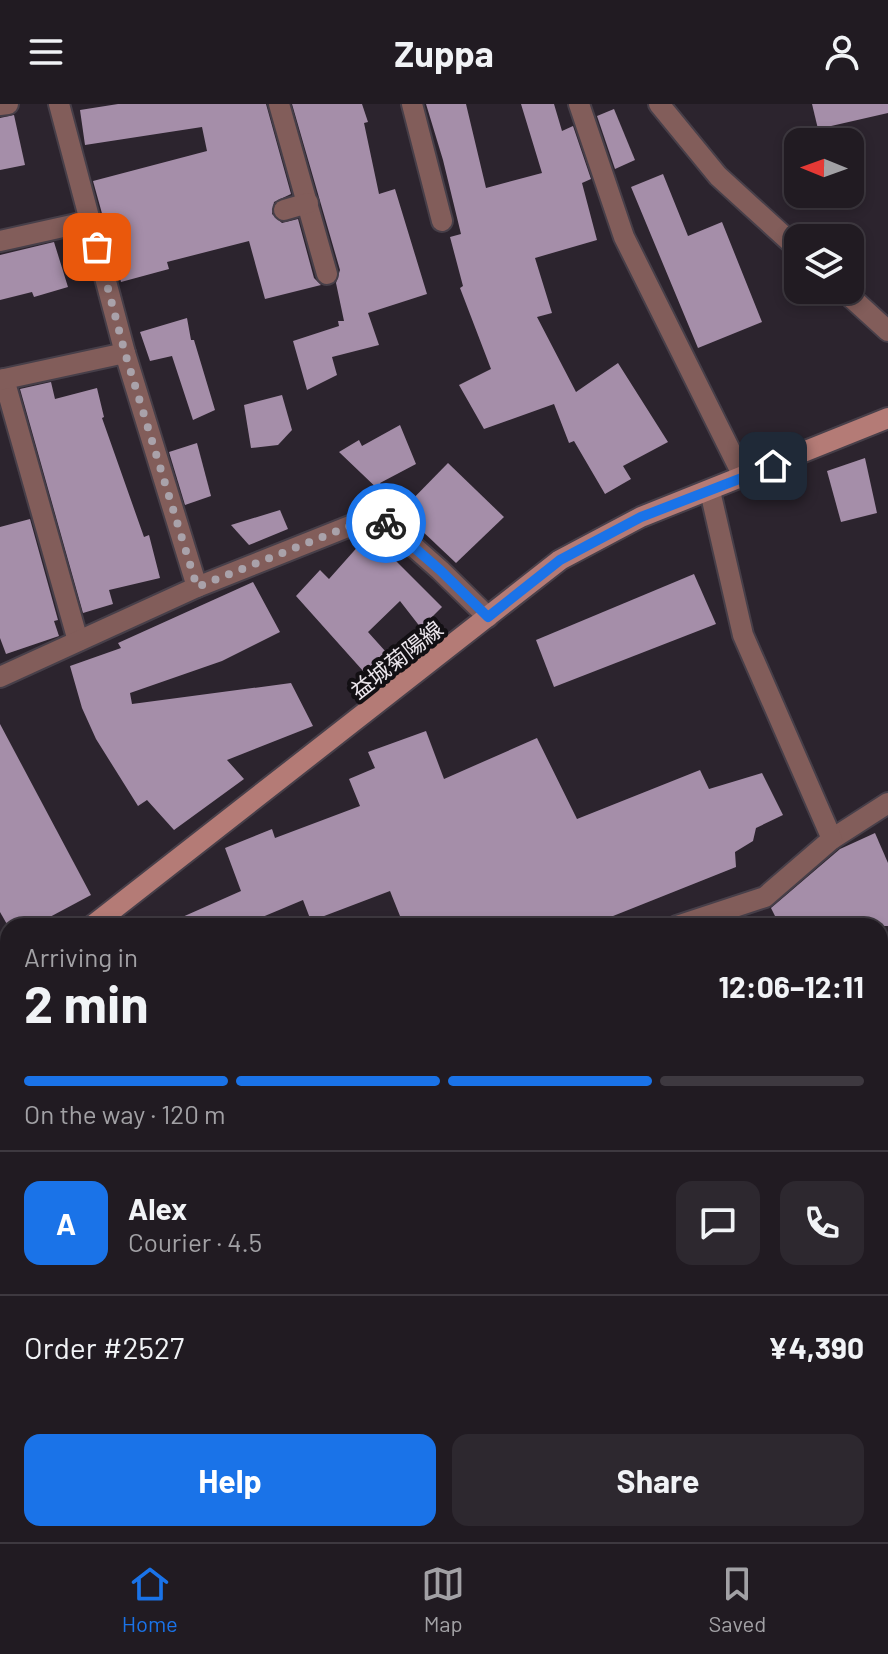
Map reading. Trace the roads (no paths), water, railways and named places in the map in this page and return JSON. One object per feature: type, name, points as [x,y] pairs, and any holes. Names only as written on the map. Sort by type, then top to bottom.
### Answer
[{"type":"main road","name":"益城菊陽線","points":[[102,918],[560,560],[641,517],[888,418]]},
{"type":"street","points":[[0,105],[8,104]]},
{"type":"street","points":[[59,104],[125,353],[197,587]]},
{"type":"street","points":[[279,104],[327,274]]},
{"type":"street","points":[[412,104],[442,221]]},
{"type":"street","points":[[579,104],[624,237],[744,478]]},
{"type":"street","points":[[659,104],[718,176],[784,236]]},
{"type":"street","points":[[284,210],[308,203]]},
{"type":"street","points":[[0,241],[90,221]]},
{"type":"street","points":[[858,304],[888,331]]},
{"type":"street","points":[[78,641],[2,380],[125,353]]},
{"type":"street","points":[[710,491],[743,635],[832,839]]},
{"type":"street","points":[[0,677],[197,587],[365,520],[387,523],[488,617]]},
{"type":"street","points":[[701,918],[765,897],[832,839],[888,803]]}]
